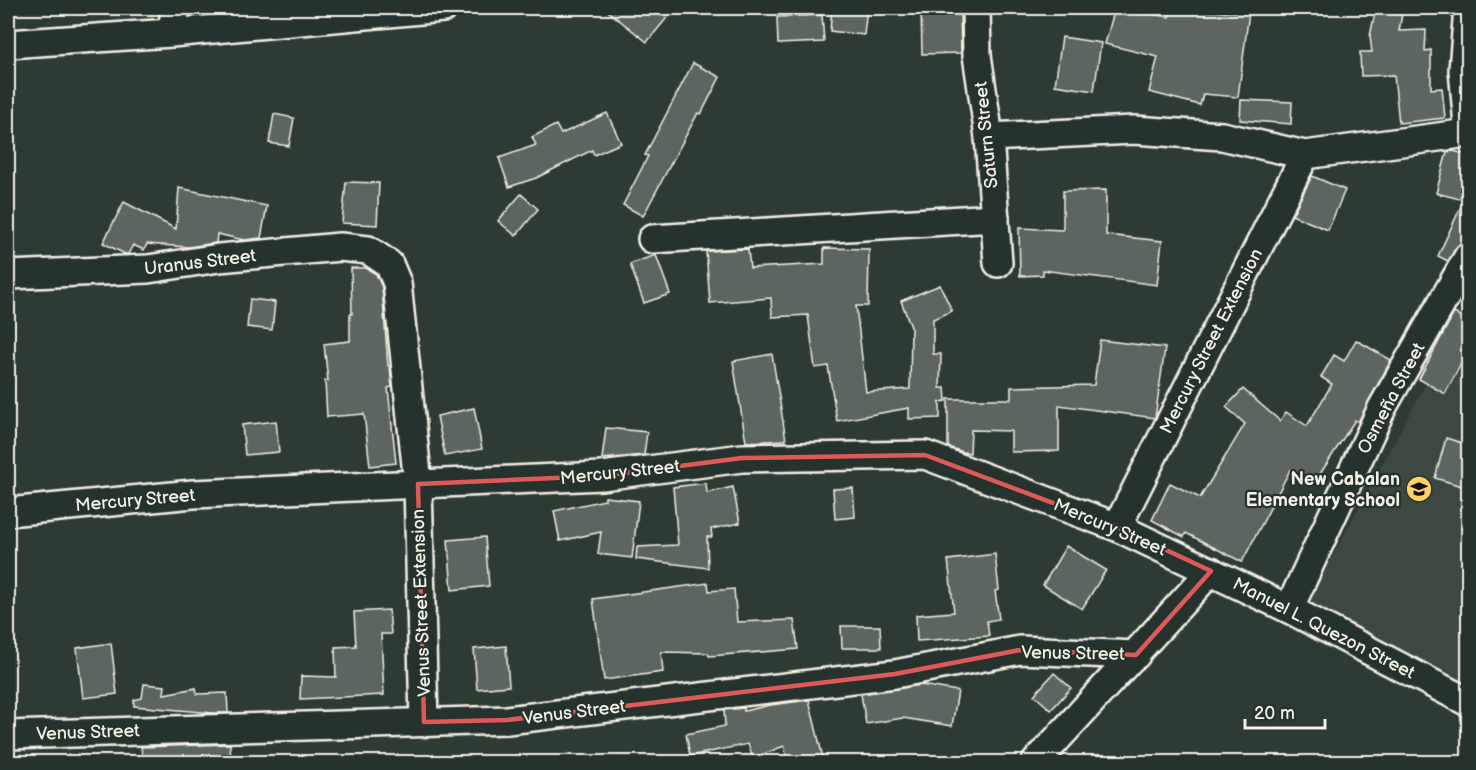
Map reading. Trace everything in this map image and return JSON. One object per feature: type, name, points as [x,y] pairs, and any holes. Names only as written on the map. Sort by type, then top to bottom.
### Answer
[{"type":"street","points":[[8,44],[174,20],[443,8]]},
{"type":"street","name":"Saturn Street","points":[[976,8],[977,55],[989,136],[998,263]]},
{"type":"street","points":[[1468,8],[1463,70],[1468,125]]},
{"type":"street","points":[[989,136],[1134,130],[1222,136],[1305,155],[1468,133]]},
{"type":"street","name":"Mercury Street Extension","points":[[1117,527],[1305,155]]},
{"type":"street","points":[[652,239],[995,218]]},
{"type":"street","name":"Uranus Street","points":[[8,275],[148,269],[219,258],[340,247],[368,250],[389,264]]},
{"type":"street","name":"Osmeña Street","points":[[1290,609],[1382,408],[1468,257]]},
{"type":"street","name":"Venus Street Extension","points":[[389,264],[397,283],[418,484],[424,722]]},
{"type":"street","name":"Mercury Street","points":[[8,513],[193,494],[602,476],[742,458],[925,455],[1117,527],[1211,571]]},
{"type":"street","points":[[1036,762],[1211,571]]},
{"type":"street","name":"Manuel L. Quezon Street","points":[[1211,571],[1290,609],[1468,702]]},
{"type":"street","name":"Venus Street","points":[[8,735],[507,720],[895,674],[1020,650],[1136,655]]},
{"type":"highlighted area","points":[[925,455],[1117,527],[1211,571],[1136,655],[1020,650],[895,674],[507,720],[424,722],[418,484],[602,476],[742,458]]},
{"type":"shaded area","name":"New Cabalan Elementary School","points":[[1468,318],[1468,692],[1305,607],[1432,372]]},
{"type":"building","points":[[604,8],[675,8],[647,42]]},
{"type":"building","points":[[832,8],[867,8],[864,35],[830,31]]},
{"type":"building","points":[[921,8],[960,8],[961,53],[922,54]]},
{"type":"building","points":[[1115,8],[1169,17],[1170,8],[1249,12],[1238,97],[1203,94],[1200,105],[1149,92],[1158,57],[1105,44]]},
{"type":"building","points":[[1376,8],[1403,8],[1399,31],[1426,30],[1425,51],[1431,50],[1431,89],[1442,88],[1445,118],[1399,123],[1394,75],[1361,76],[1360,52],[1372,52],[1370,36]]},
{"type":"building","points":[[822,15],[824,42],[778,44],[777,17]]},
{"type":"building","points":[[1062,37],[1101,43],[1094,91],[1055,85]]},
{"type":"building","points":[[693,63],[720,77],[643,216],[623,205],[648,156],[645,155]]},
{"type":"building","points":[[1241,100],[1292,102],[1291,124],[1240,120]]},
{"type":"building","points":[[607,113],[621,143],[594,155],[592,150],[536,178],[509,187],[499,158],[536,145],[532,137],[556,125],[561,134]]},
{"type":"building","points":[[274,114],[294,118],[289,146],[269,143]]},
{"type":"building","points":[[1453,151],[1468,155],[1468,241],[1460,244],[1448,261],[1438,256],[1464,200],[1436,193],[1447,152]]},
{"type":"building","points":[[1312,176],[1345,190],[1328,230],[1292,215]]},
{"type":"building","points":[[346,182],[379,183],[377,225],[342,223]]},
{"type":"building","points":[[179,188],[267,206],[261,238],[244,240],[217,234],[216,243],[188,247],[147,244],[144,250],[133,245],[128,254],[103,243],[124,202],[176,229]]},
{"type":"building","points":[[1106,190],[1106,235],[1162,241],[1157,285],[1043,270],[1043,275],[1020,276],[1019,228],[1063,230],[1063,191]]},
{"type":"building","points":[[521,194],[538,209],[516,236],[498,221]]},
{"type":"building","points":[[824,248],[869,249],[868,306],[856,306],[866,392],[910,389],[911,327],[901,301],[940,285],[952,311],[933,319],[933,354],[941,354],[940,388],[945,388],[946,401],[940,402],[940,418],[909,419],[909,408],[837,421],[828,366],[815,368],[808,315],[772,317],[771,298],[710,303],[706,251],[748,249],[750,268],[824,264]]},
{"type":"building","points":[[656,255],[670,294],[644,303],[630,264]]},
{"type":"building","points":[[351,268],[366,268],[376,274],[382,287],[388,366],[390,366],[392,387],[388,388],[396,463],[370,466],[364,414],[327,417],[325,381],[328,381],[324,344],[350,341]]},
{"type":"building","points":[[250,299],[275,302],[272,330],[247,327]]},
{"type":"building","points":[[1454,313],[1468,320],[1468,350],[1445,394],[1419,379]]},
{"type":"building","points":[[1100,340],[1165,348],[1155,418],[1059,405],[1059,451],[1011,452],[1011,431],[971,430],[970,453],[948,447],[948,399],[1011,399],[1011,387],[1094,385]]},
{"type":"building","points":[[1356,340],[1391,360],[1358,422],[1355,420],[1313,485],[1290,470],[1242,562],[1186,533],[1184,537],[1152,520],[1170,483],[1200,498],[1245,424],[1226,407],[1243,389],[1280,421],[1286,412],[1307,426],[1332,384],[1321,377],[1334,355],[1344,361]]},
{"type":"building","points":[[772,354],[786,440],[746,442],[733,361]]},
{"type":"building","points":[[474,408],[482,449],[445,456],[437,416]]},
{"type":"building","points":[[276,421],[279,452],[245,455],[242,425]]},
{"type":"building","points":[[606,428],[647,432],[644,455],[602,459]]},
{"type":"building","points":[[1446,438],[1468,445],[1468,488],[1435,478]]},
{"type":"building","points":[[706,483],[707,493],[733,487],[740,523],[711,529],[712,537],[707,537],[708,568],[636,559],[637,547],[678,545],[673,487]]},
{"type":"building","points":[[853,488],[855,517],[835,519],[833,489]]},
{"type":"building","points":[[605,497],[639,501],[632,558],[598,554],[601,532],[560,541],[554,511],[605,500]]},
{"type":"building","points":[[485,537],[489,586],[452,590],[448,540]]},
{"type":"building","points":[[1066,546],[1106,570],[1082,609],[1043,585]]},
{"type":"building","points":[[995,554],[999,590],[995,591],[999,619],[987,621],[989,636],[917,641],[916,615],[954,612],[948,560]]},
{"type":"building","points":[[708,583],[709,591],[734,589],[737,622],[794,620],[798,649],[709,656],[708,653],[661,652],[663,672],[604,680],[593,599]]},
{"type":"building","points":[[389,610],[391,634],[381,634],[384,695],[300,699],[301,676],[336,677],[335,647],[356,646],[354,612]]},
{"type":"building","points":[[841,626],[880,626],[881,648],[842,648]]},
{"type":"building","points":[[111,643],[117,694],[83,698],[77,648]]},
{"type":"building","points":[[506,646],[509,686],[477,689],[474,649]]},
{"type":"building","points":[[1054,673],[1071,688],[1051,710],[1034,695]]},
{"type":"building","points":[[144,684],[165,686],[164,694],[196,688],[197,694],[227,693],[228,713],[134,706],[134,700],[142,698]]},
{"type":"building","points":[[921,685],[958,691],[952,726],[903,718],[866,724],[861,694]]},
{"type":"building","points":[[809,700],[824,762],[788,762],[784,746],[753,758],[748,744],[690,756],[686,734],[725,726],[724,710],[744,708],[744,711]]},
{"type":"building","points":[[230,744],[231,762],[143,762],[141,747]]},
{"type":"place","name":"New Cabalan Elementary School","points":[[1419,489]]}]
